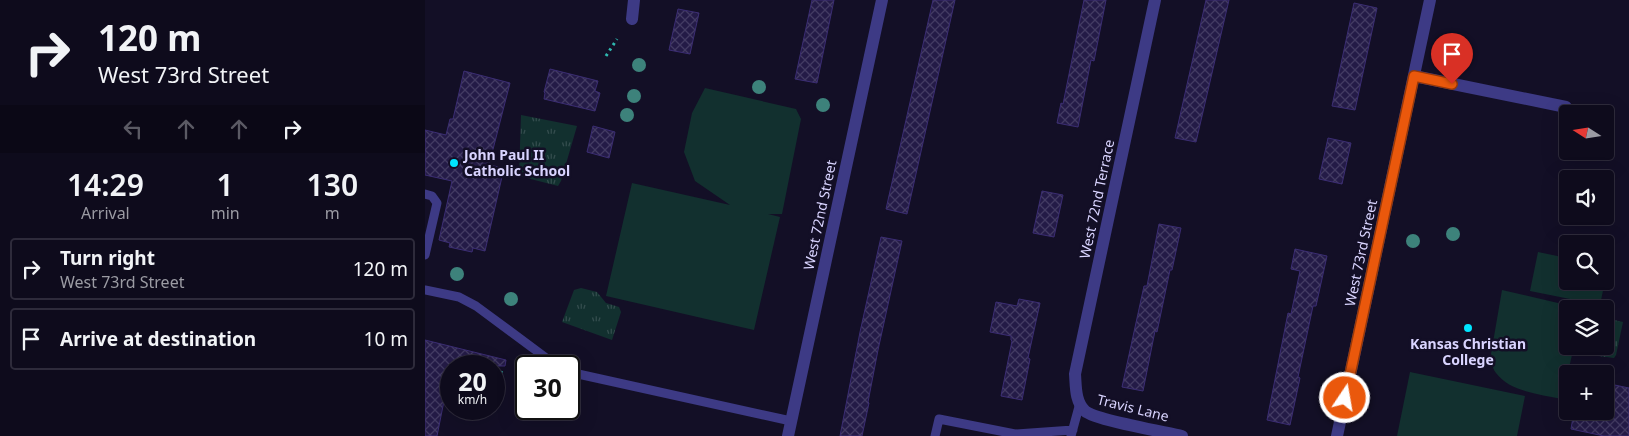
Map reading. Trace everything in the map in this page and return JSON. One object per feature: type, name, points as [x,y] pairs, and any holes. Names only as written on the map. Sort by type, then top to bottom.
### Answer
[{"type":"street","points":[[632,19],[634,0]]},
{"type":"street","name":"West 72nd Street","points":[[788,436],[882,0]]},
{"type":"street","name":"West 72nd Terrace","points":[[1080,404],[1076,395],[1075,374],[1155,0]]},
{"type":"street","name":"West 73rd Street","points":[[1337,436],[1430,0]]},
{"type":"street","points":[[1414,76],[1559,106]]},
{"type":"street","name":"Travis Lane","points":[[1080,404],[1087,412],[1095,416],[1182,436]]},
{"type":"lane","points":[[425,255],[437,203],[429,195]]},
{"type":"lane","points":[[425,290],[459,297],[476,306],[542,355]]},
{"type":"lane","points":[[580,374],[791,421]]},
{"type":"lane","points":[[935,436],[939,419],[1014,435],[1072,433],[1080,404]]},
{"type":"path","points":[[606,56],[617,39]]},
{"type":"green space","points":[[705,88],[796,109],[801,119],[782,214],[768,214],[780,217],[754,330],[606,296],[632,183],[730,205],[695,181],[684,152],[692,113]]},
{"type":"green space","points":[[521,115],[577,126],[558,186],[519,176]]},
{"type":"green space","points":[[1538,252],[1559,256],[1559,290],[1603,290],[1601,300],[1575,300],[1530,291]]},
{"type":"green space","points":[[581,288],[597,292],[606,303],[619,307],[621,312],[612,340],[562,322],[574,290]]},
{"type":"green space","points":[[1502,290],[1559,303],[1559,355],[1572,355],[1570,365],[1559,365],[1559,398],[1535,394],[1509,384],[1495,371],[1491,354]]},
{"type":"green space","points":[[1614,320],[1623,322],[1614,358],[1591,355],[1614,355]]},
{"type":"green space","points":[[1410,372],[1525,396],[1517,436],[1397,436]]},
{"type":"building","points":[[812,0],[834,0],[817,83],[795,79]]},
{"type":"building","points":[[933,0],[955,0],[907,214],[886,209]]},
{"type":"building","points":[[1084,0],[1106,0],[1094,61],[1091,60],[1078,127],[1057,123],[1061,103],[1063,104]]},
{"type":"building","points":[[1206,0],[1229,0],[1196,142],[1175,138]]},
{"type":"building","points":[[1354,3],[1377,8],[1355,110],[1332,106]]},
{"type":"building","points":[[678,9],[699,13],[690,54],[669,50]]},
{"type":"building","points":[[550,69],[598,81],[595,91],[600,93],[595,111],[544,99]]},
{"type":"building","name":"John Paul II Catholic School","points":[[464,71],[510,83],[489,165],[504,168],[485,251],[473,248],[472,252],[449,247],[450,243],[439,240],[452,181],[425,175],[425,130],[446,135],[450,119],[453,119]]},
{"type":"building","points":[[593,126],[615,132],[609,158],[587,152]]},
{"type":"building","points":[[1328,138],[1351,143],[1342,184],[1319,179]]},
{"type":"building","points":[[1042,191],[1063,195],[1054,237],[1033,233]]},
{"type":"building","points":[[1159,224],[1181,228],[1157,332],[1155,331],[1143,391],[1122,387],[1144,286],[1147,286]]},
{"type":"building","points":[[881,237],[902,241],[878,350],[869,403],[862,436],[840,436],[860,332]]},
{"type":"building","points":[[1295,249],[1327,256],[1316,306],[1313,306],[1290,425],[1267,420],[1288,313],[1291,314],[1300,271],[1291,269]]},
{"type":"building","points":[[1019,299],[1040,303],[1028,358],[1030,359],[1022,400],[1001,396],[1012,341],[1011,336],[990,332],[996,302],[1017,306]]},
{"type":"building","points":[[425,340],[486,355],[440,355],[440,420],[437,436],[425,436]]},
{"type":"building","points":[[1614,385],[1629,388],[1629,436],[1604,436],[1571,429],[1572,420],[1614,420]]},
{"type":"place","name":"John Paul II Catholic School","points":[[454,163]]},
{"type":"place","name":"Kansas Christian College","points":[[1468,328]]},
{"type":"route","points":[[1345,398],[1414,76],[1452,84]]}]
